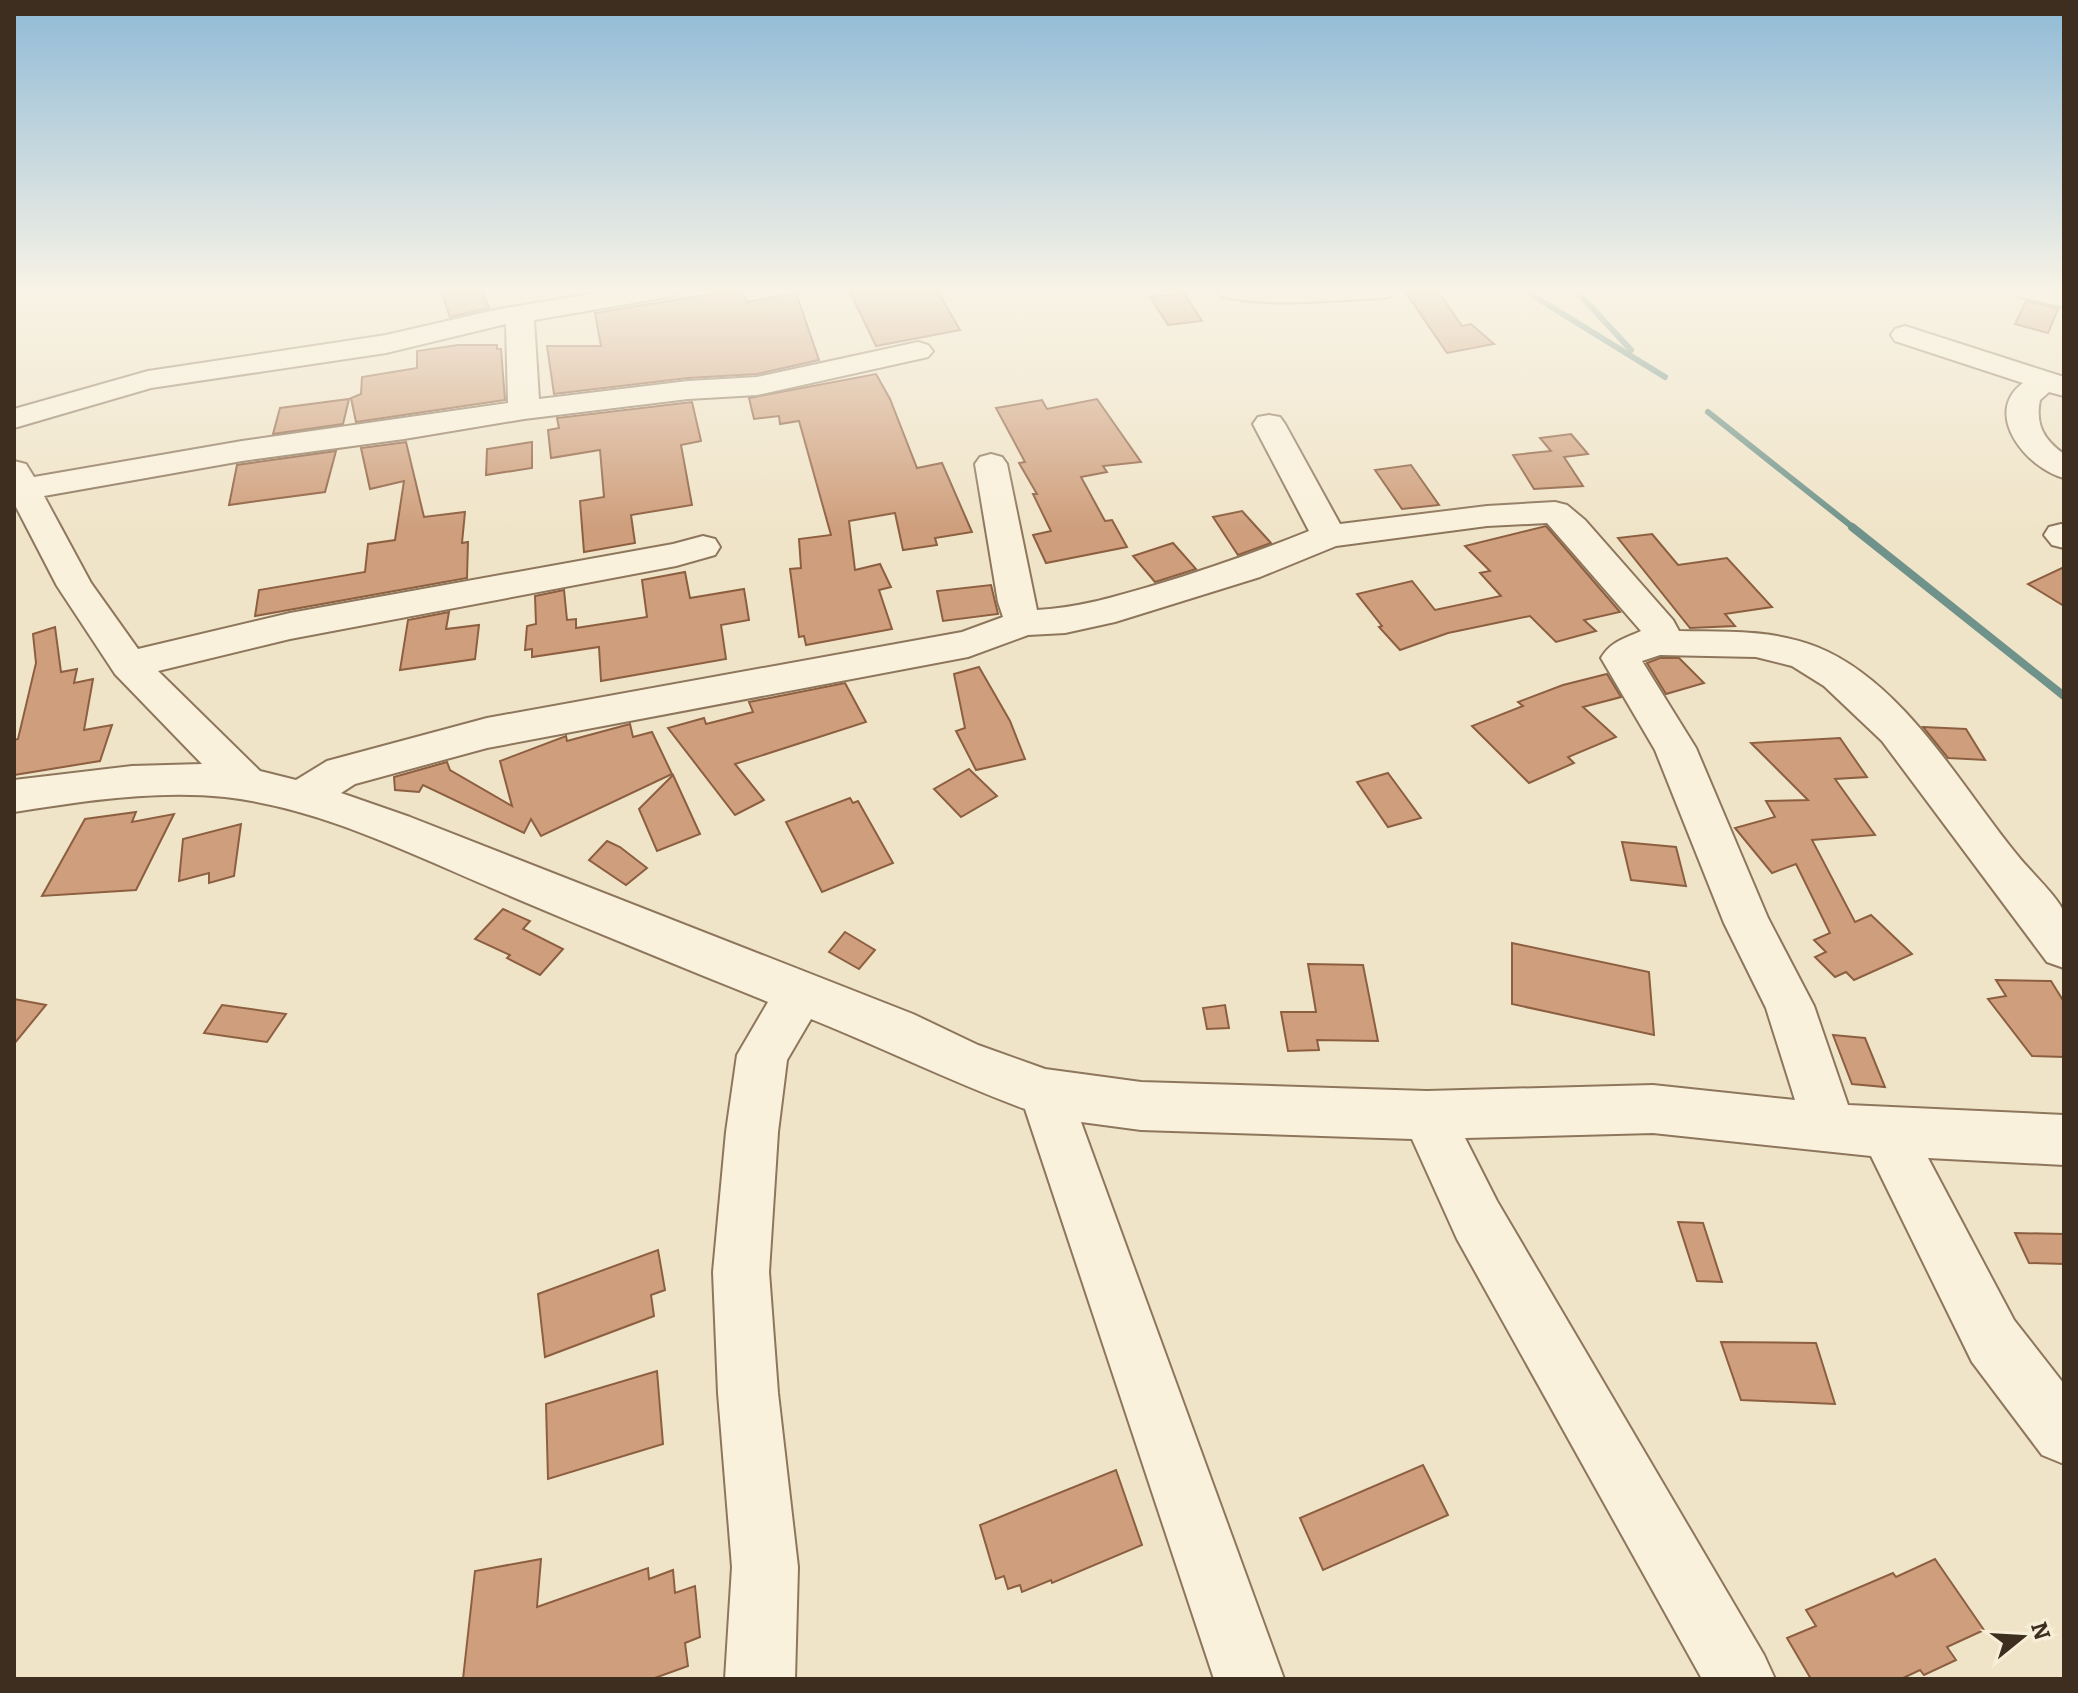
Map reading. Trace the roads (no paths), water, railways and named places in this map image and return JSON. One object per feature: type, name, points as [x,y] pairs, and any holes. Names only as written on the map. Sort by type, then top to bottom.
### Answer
[{"type":"street","points":[[14,419],[148,380],[221,369]]},
{"type":"street","points":[[522,369],[524,410]]},
{"type":"street","points":[[247,784],[129,665],[75,586],[19,480],[404,430],[524,410],[688,390],[757,386],[835,369]]},
{"type":"street","points":[[2009,369],[2055,384]]},
{"type":"street","points":[[2055,384],[2025,396],[2023,424],[2035,448],[2064,468]]},
{"type":"street","points":[[1269,424],[1329,536]]},
{"type":"street","points":[[991,464],[1016,602],[1024,623]]},
{"type":"street","points":[[301,797],[342,772],[487,733],[942,646],[968,644],[1024,623],[1065,621],[1102,613],[1247,569],[1329,536],[1487,516],[1555,512],[1634,596],[1660,629],[1660,642]]},
{"type":"street","points":[[129,665],[290,626],[676,555],[703,547]]},
{"type":"street","points":[[1830,1129],[1790,1006],[1747,923],[1675,748],[1620,658],[1635,647],[1660,642],[1771,646],[1808,660],[1859,691],[1910,745],[2064,948]]},
{"type":"street","points":[[14,796],[67,787],[173,781],[247,784],[301,797],[402,832],[895,1030],[963,1063],[1045,1093],[1141,1106],[1427,1115],[1653,1109],[1830,1129],[2064,1140]]},
{"type":"street","points":[[760,1679],[765,1567],[748,1393],[741,1272],[752,1132],[762,1055],[801,993]]},
{"type":"street","points":[[1045,1093],[1249,1679]]},
{"type":"street","points":[[1427,1115],[1477,1220],[1740,1679]]},
{"type":"street","points":[[1887,1133],[1993,1341],[2064,1433]]},
{"type":"waterway","points":[[1652,369],[1665,377]]},
{"type":"waterway","points":[[1708,412],[1855,529]]},
{"type":"waterway","points":[[1852,527],[2064,696]]}]
